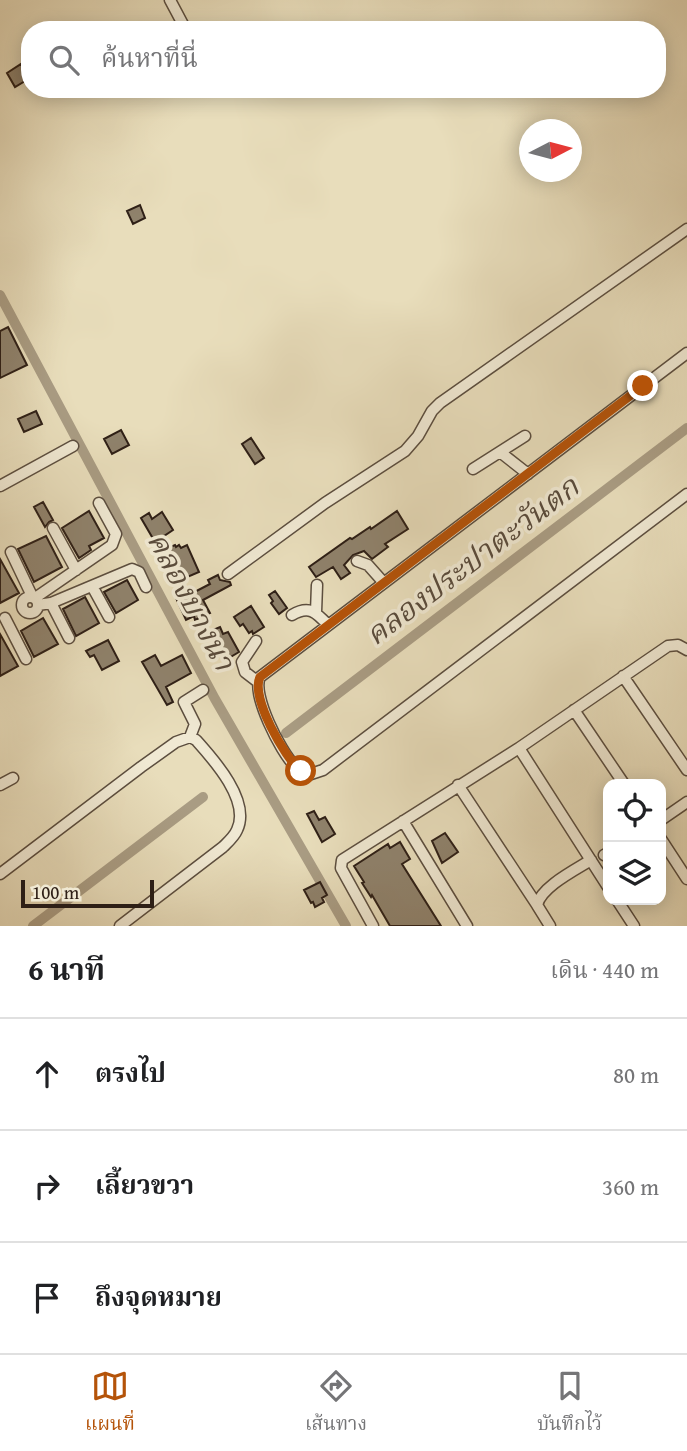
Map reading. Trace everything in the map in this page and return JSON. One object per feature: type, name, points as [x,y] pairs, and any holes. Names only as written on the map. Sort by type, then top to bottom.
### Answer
[{"type":"street","points":[[170,0],[181,21]]},
{"type":"street","points":[[228,574],[314,510],[405,450],[418,436],[440,402],[687,229]]},
{"type":"street","points":[[687,353],[265,673],[258,682],[260,702],[288,757],[308,775],[316,773],[687,494]]},
{"type":"street","points":[[474,469],[525,436]]},
{"type":"street","points":[[0,486],[73,446]]},
{"type":"street","points":[[500,452],[527,474]]},
{"type":"street","points":[[35,600],[107,550],[115,540],[113,528],[99,503]]},
{"type":"street","points":[[54,528],[76,570]]},
{"type":"street","points":[[11,552],[35,600]]},
{"type":"street","points":[[357,561],[368,565],[384,583]]},
{"type":"street","points":[[26,659],[2,619],[22,608],[22,601],[51,603],[132,569],[139,572],[146,587]]},
{"type":"street","points":[[316,612],[317,584]]},
{"type":"street","points":[[92,586],[109,617]]},
{"type":"street","points":[[51,603],[69,638]]},
{"type":"street","points":[[292,615],[304,609],[316,612],[328,625]]},
{"type":"street","points":[[256,641],[242,662],[245,672],[258,682]]},
{"type":"street","points":[[373,926],[340,863],[353,852],[519,748],[668,646],[678,645],[687,650]]},
{"type":"street","points":[[623,677],[687,770]]},
{"type":"street","points":[[0,874],[150,760],[176,742],[190,737],[195,724],[184,702],[203,690]]},
{"type":"street","points":[[574,710],[621,779]]},
{"type":"street","points":[[120,926],[223,847],[236,833],[241,814],[231,786],[203,748],[190,737]]},
{"type":"street","points":[[519,748],[603,879]]},
{"type":"street","points":[[0,785],[13,778]]},
{"type":"street","points":[[458,785],[550,926]]},
{"type":"street","points":[[666,817],[687,802]]},
{"type":"street","points":[[403,821],[467,926]]},
{"type":"street","points":[[663,842],[687,879]]},
{"type":"street","points":[[537,905],[538,898],[557,882],[591,860]]},
{"type":"street","points":[[620,905],[634,926]]},
{"type":"building","points":[[21,64],[21,83],[15,87],[7,73]]},
{"type":"building","points":[[140,205],[145,218],[133,224],[127,211]]},
{"type":"building","points":[[8,327],[27,365],[0,378],[0,331]]},
{"type":"building","points":[[36,411],[42,424],[24,432],[18,419]]},
{"type":"building","points":[[121,430],[129,445],[112,454],[104,439]]},
{"type":"building","points":[[251,438],[264,458],[255,464],[242,444]]},
{"type":"building","points":[[43,502],[53,520],[45,527],[34,507]]},
{"type":"building","points":[[89,511],[104,538],[89,546],[91,550],[79,558],[62,528]]},
{"type":"building","points":[[397,511],[408,529],[385,544],[388,547],[372,559],[364,551],[353,555],[344,565],[350,573],[341,579],[333,567],[316,577],[309,567],[350,538],[370,527],[371,529]]},
{"type":"building","points":[[162,512],[173,530],[155,542],[141,518],[149,513],[152,519]]},
{"type":"building","points":[[46,536],[62,567],[34,582],[18,549]]},
{"type":"building","points":[[175,545],[181,548],[187,545],[199,572],[178,581],[166,555],[171,553],[168,548]]},
{"type":"building","points":[[0,559],[19,593],[0,603]]},
{"type":"building","points":[[218,575],[220,580],[230,582],[231,585],[203,600],[210,613],[195,620],[194,616],[186,620],[176,598],[184,594],[185,597],[210,584],[208,580]]},
{"type":"building","points":[[127,580],[138,600],[116,613],[104,592]]},
{"type":"building","points":[[275,591],[287,608],[279,614],[269,595]]},
{"type":"building","points":[[85,597],[99,623],[76,636],[63,609]]},
{"type":"building","points":[[251,606],[264,627],[253,634],[252,631],[249,633],[243,624],[240,626],[234,617]]},
{"type":"building","points":[[43,618],[58,644],[34,657],[21,631]]},
{"type":"building","points":[[220,627],[223,634],[228,632],[239,652],[227,659],[213,630]]},
{"type":"building","points":[[0,634],[18,666],[0,676]]},
{"type":"building","points":[[108,640],[119,661],[102,670],[94,655],[90,657],[86,651]]},
{"type":"building","points":[[155,655],[161,666],[182,655],[191,673],[166,687],[173,702],[167,705],[142,662]]},
{"type":"building","points":[[314,811],[319,820],[325,817],[335,834],[322,842],[307,814]]},
{"type":"building","points":[[445,833],[458,852],[442,863],[432,841]]},
{"type":"building","points":[[400,842],[410,859],[402,864],[441,926],[390,926],[362,883],[364,882],[354,866],[388,844],[390,848]]},
{"type":"building","points":[[320,882],[327,895],[322,898],[324,902],[315,907],[304,890]]},
{"type":"waterway","name":"คลองบางนา","points":[[0,295],[215,699],[346,926]]},
{"type":"waterway","name":"คลองประปาตะวันตก","points":[[286,733],[687,428]]},
{"type":"waterway","name":"คลองประปาตะวันตก","points":[[33,926],[203,797]]},
{"type":"route","points":[[301,771],[288,757],[260,702],[257,687],[260,677],[643,386]]}]
